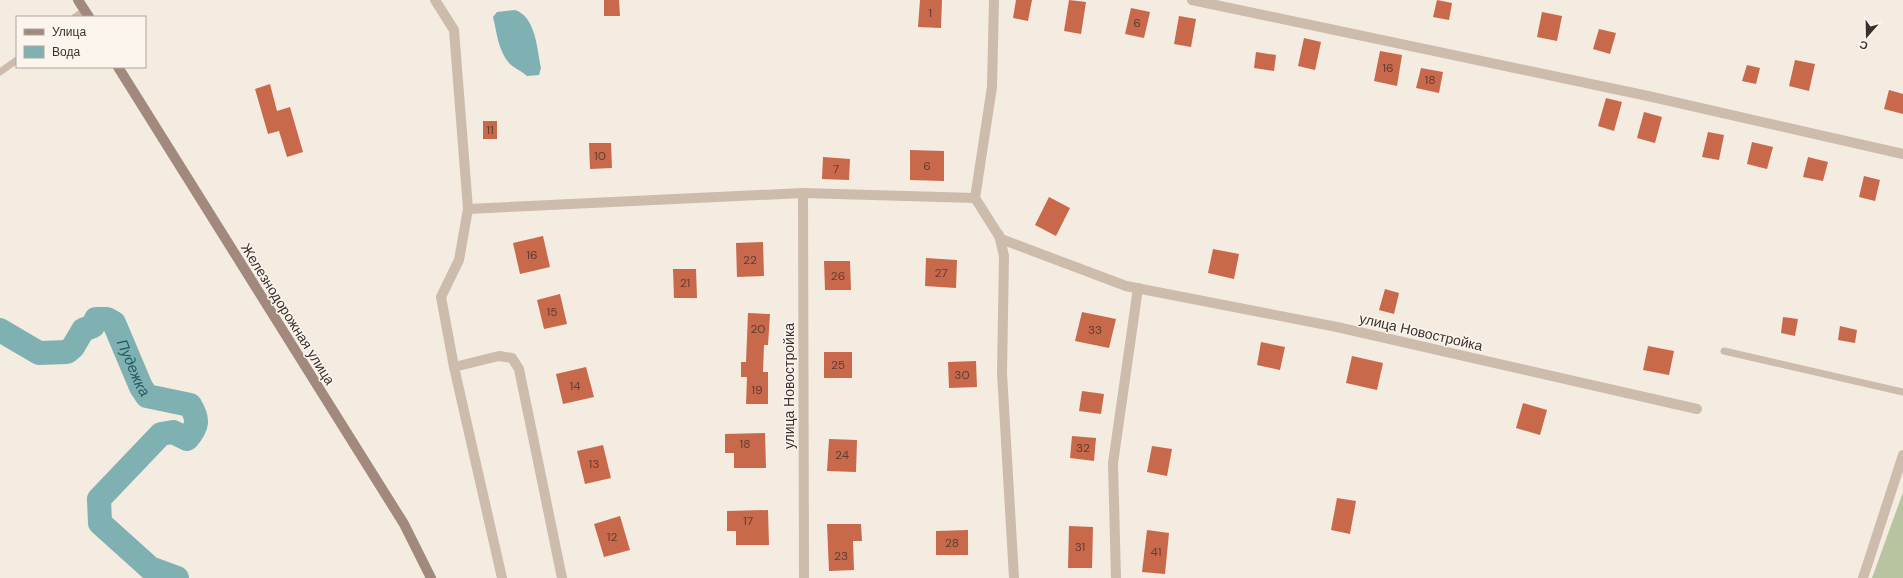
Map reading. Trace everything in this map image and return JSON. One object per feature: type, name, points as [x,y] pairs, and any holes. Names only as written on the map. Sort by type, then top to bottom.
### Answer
[{"type":"street","points":[[78,0],[87,14]]},
{"type":"street","points":[[435,0],[454,30],[468,209],[459,260],[441,297],[454,367],[502,578]]},
{"type":"street","points":[[468,209],[803,193],[975,198],[992,87],[994,0]]},
{"type":"street","points":[[1192,0],[1641,94],[1903,154]]},
{"type":"street","name":"Железнодорожная улица","points":[[119,68],[404,524],[431,578]]},
{"type":"street","name":"улица Новостройка","points":[[803,193],[804,578]]},
{"type":"street","name":"улица Новостройка","points":[[975,198],[1001,239],[1126,286],[1337,327],[1697,409]]},
{"type":"street","name":"улица Новостройка","points":[[998,235],[1004,256],[1002,373],[1014,578]]},
{"type":"street","points":[[1116,578],[1113,463],[1138,288]]},
{"type":"street","points":[[454,367],[499,356],[512,358],[519,369],[562,578]]},
{"type":"street","points":[[1863,578],[1903,455]]},
{"type":"lane","points":[[0,72],[16,61]]},
{"type":"lane","points":[[1724,351],[1903,392]]},
{"type":"green space","points":[[1903,493],[1903,578],[1872,578],[1902,495]]},
{"type":"water","points":[[515,10],[527,19],[534,34],[541,68],[539,75],[527,76],[512,66],[502,53],[493,17],[497,12]]},
{"type":"building","points":[[604,0],[619,0],[620,16],[604,16]]},
{"type":"building","points":[[920,0],[942,0],[941,28],[918,27]]},
{"type":"building","points":[[1016,0],[1032,0],[1028,21],[1013,18]]},
{"type":"building","points":[[1069,0],[1086,2],[1081,34],[1064,31]]},
{"type":"building","points":[[1437,0],[1452,3],[1449,20],[1433,17]]},
{"type":"building","points":[[1131,8],[1150,12],[1144,38],[1125,34]]},
{"type":"building","points":[[1542,12],[1562,16],[1557,41],[1537,37]]},
{"type":"building","points":[[1179,16],[1196,19],[1191,47],[1174,44]]},
{"type":"building","points":[[1599,29],[1616,33],[1610,54],[1593,49]]},
{"type":"building","points":[[1304,38],[1321,42],[1315,70],[1298,66]]},
{"type":"building","points":[[1380,51],[1402,55],[1397,86],[1374,81]]},
{"type":"building","points":[[1256,52],[1276,55],[1274,71],[1254,68]]},
{"type":"building","points":[[1795,60],[1815,64],[1809,91],[1789,86]]},
{"type":"building","points":[[1747,65],[1760,68],[1756,84],[1742,81]]},
{"type":"building","points":[[1421,68],[1443,72],[1439,93],[1416,88]]},
{"type":"building","points":[[270,84],[277,111],[290,107],[303,152],[287,157],[279,131],[268,134],[255,89]]},
{"type":"building","points":[[1889,90],[1903,94],[1903,114],[1884,109]]},
{"type":"building","points":[[1606,98],[1622,102],[1614,131],[1598,126]]},
{"type":"building","points":[[1644,112],[1662,117],[1655,143],[1637,138]]},
{"type":"building","points":[[483,121],[497,121],[497,139],[483,139]]},
{"type":"building","points":[[1708,132],[1724,135],[1719,160],[1702,157]]},
{"type":"building","points":[[1752,142],[1773,147],[1767,169],[1747,164]]},
{"type":"building","points":[[589,143],[611,143],[612,168],[590,169]]},
{"type":"building","points":[[910,150],[944,151],[944,181],[910,180]]},
{"type":"building","points":[[823,157],[850,159],[849,180],[822,179]]},
{"type":"building","points":[[1808,157],[1828,162],[1823,181],[1803,177]]},
{"type":"building","points":[[1864,176],[1880,180],[1875,201],[1859,197]]},
{"type":"building","points":[[1049,197],[1070,208],[1056,236],[1035,225]]},
{"type":"building","points":[[543,236],[550,267],[520,274],[513,243]]},
{"type":"building","points":[[763,242],[764,276],[737,277],[736,243]]},
{"type":"building","points":[[1213,249],[1239,254],[1234,279],[1208,273]]},
{"type":"building","points":[[926,258],[957,260],[956,288],[925,286]]},
{"type":"building","points":[[824,261],[850,261],[851,290],[825,290]]},
{"type":"building","points":[[673,269],[696,269],[697,298],[674,298]]},
{"type":"building","points":[[1385,289],[1399,293],[1394,314],[1379,310]]},
{"type":"building","points":[[560,294],[567,324],[544,329],[537,300]]},
{"type":"building","points":[[1082,312],[1116,319],[1109,348],[1075,341]]},
{"type":"building","points":[[748,313],[770,314],[768,345],[764,345],[763,372],[768,372],[768,404],[746,404],[747,377],[741,377],[741,362],[746,362]]},
{"type":"building","points":[[1783,317],[1798,319],[1795,336],[1781,333]]},
{"type":"building","points":[[1840,326],[1857,330],[1855,343],[1838,340]]},
{"type":"building","points":[[1261,342],[1285,347],[1280,370],[1257,365]]},
{"type":"building","points":[[1648,346],[1674,351],[1669,375],[1643,370]]},
{"type":"building","points":[[824,352],[852,352],[852,378],[824,378]]},
{"type":"building","points":[[1352,356],[1383,363],[1377,390],[1346,383]]},
{"type":"building","points":[[976,361],[977,387],[949,388],[948,362]]},
{"type":"building","points":[[586,367],[594,397],[563,404],[556,374]]},
{"type":"building","points":[[1082,391],[1104,394],[1101,414],[1079,411]]},
{"type":"building","points":[[1523,403],[1547,410],[1540,435],[1516,428]]},
{"type":"building","points":[[765,433],[766,468],[734,468],[734,453],[725,453],[725,434]]},
{"type":"building","points":[[1072,436],[1096,438],[1094,461],[1070,458]]},
{"type":"building","points":[[829,439],[857,440],[856,472],[827,471]]},
{"type":"building","points":[[603,445],[611,478],[585,484],[577,451]]},
{"type":"building","points":[[1152,446],[1172,449],[1167,476],[1147,472]]},
{"type":"building","points":[[1337,498],[1356,501],[1350,534],[1331,530]]},
{"type":"building","points":[[768,510],[769,545],[736,545],[736,531],[727,531],[727,511]]},
{"type":"building","points":[[620,516],[630,550],[604,557],[594,524]]},
{"type":"building","points":[[827,524],[861,524],[862,541],[853,541],[854,570],[829,571]]},
{"type":"building","points":[[1069,526],[1093,527],[1092,568],[1068,568]]},
{"type":"building","points":[[968,530],[968,555],[936,555],[936,531]]},
{"type":"building","points":[[1147,530],[1169,533],[1165,574],[1142,572]]},
{"type":"waterway","name":"Пудежка","points":[[0,330],[39,353],[67,352],[73,347],[83,330],[93,326],[96,319],[107,319],[114,323],[141,387],[147,396],[190,405],[195,415],[196,423],[187,439],[173,432],[161,434],[99,499],[100,523],[150,568],[177,578]]}]
